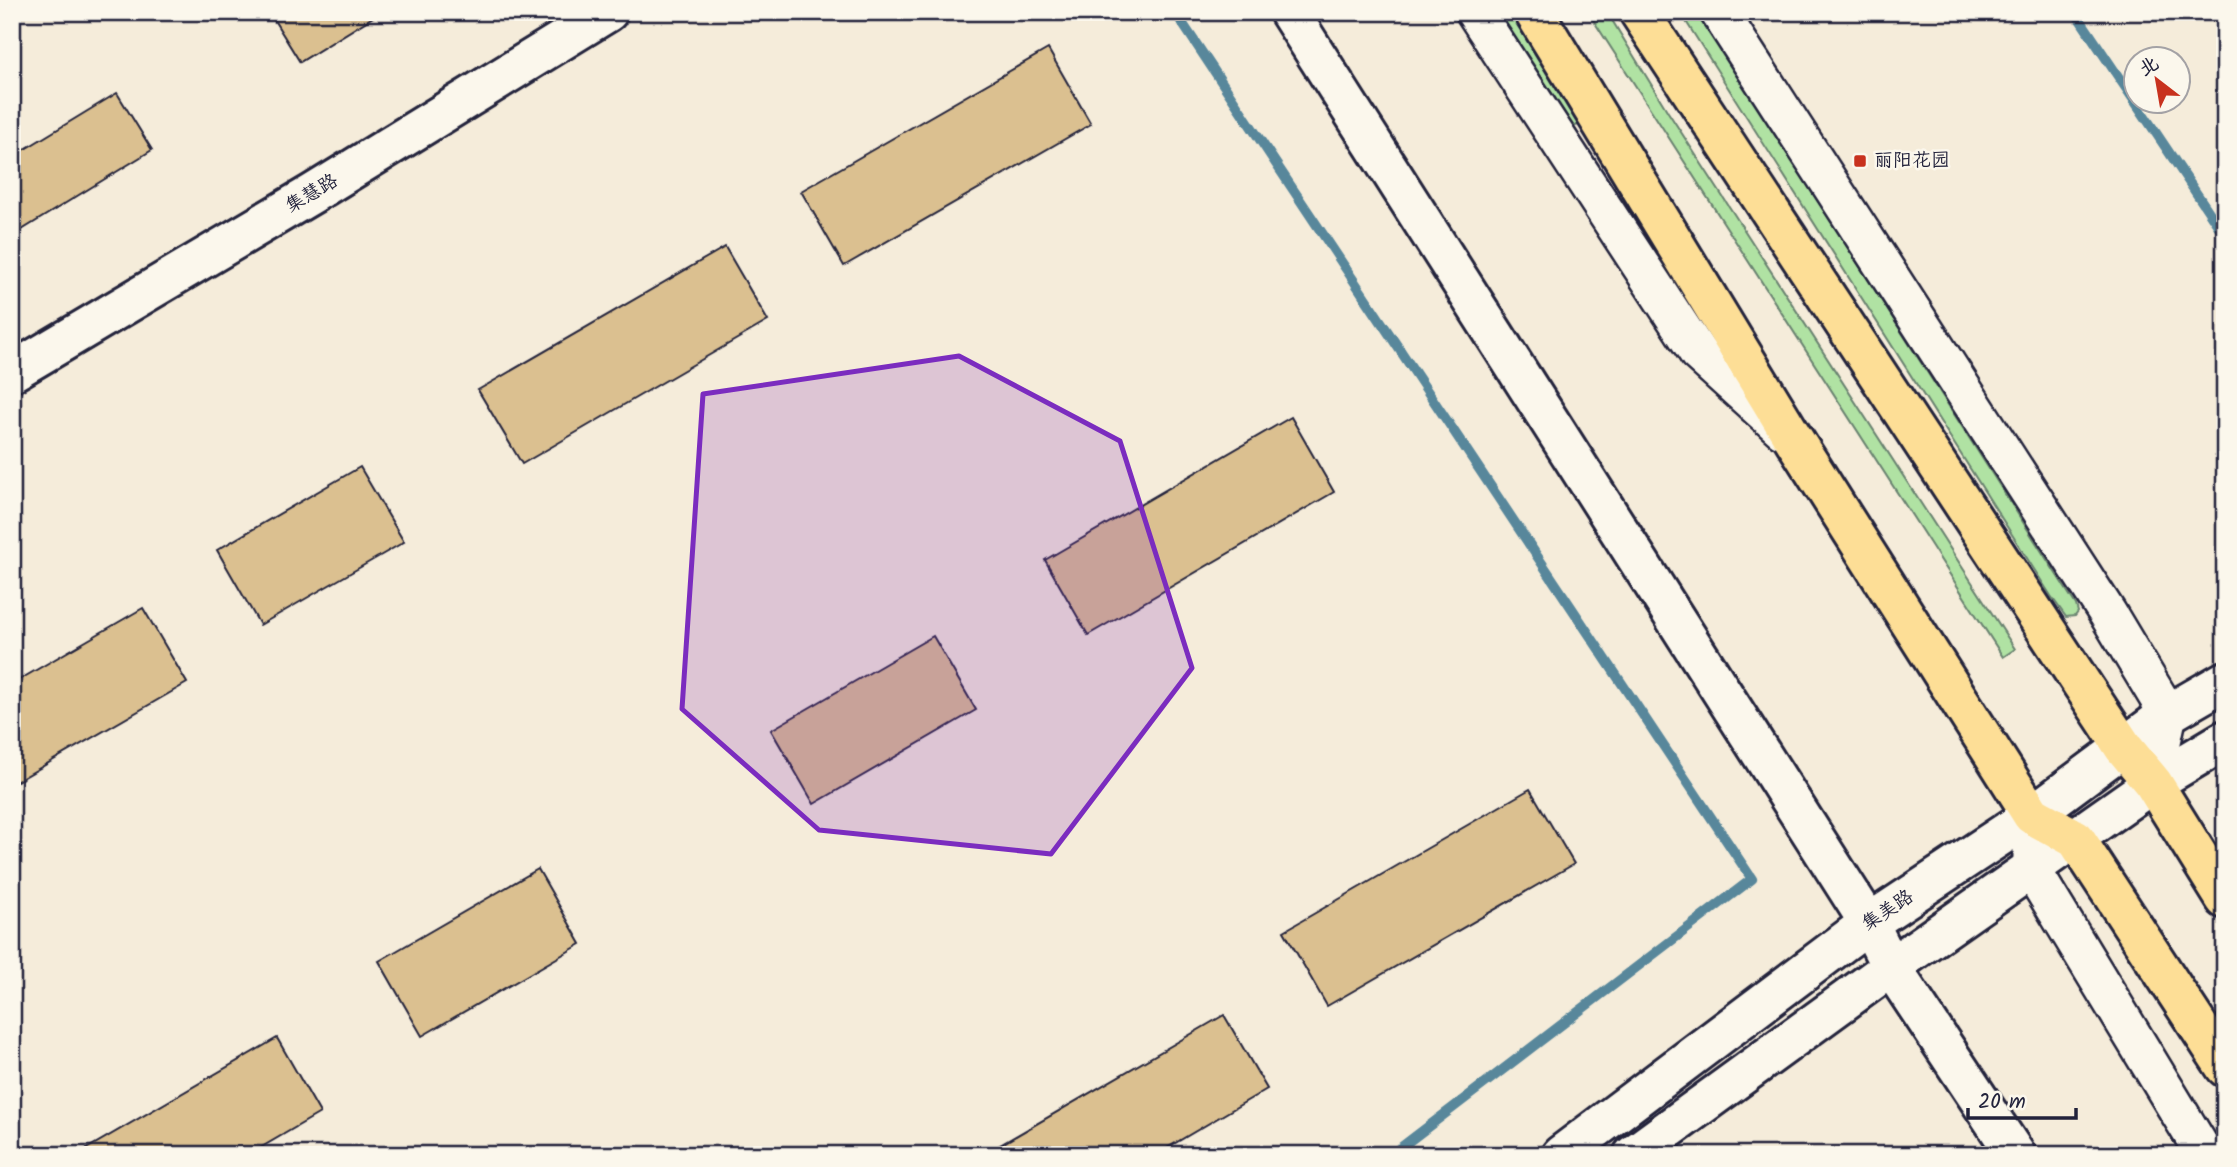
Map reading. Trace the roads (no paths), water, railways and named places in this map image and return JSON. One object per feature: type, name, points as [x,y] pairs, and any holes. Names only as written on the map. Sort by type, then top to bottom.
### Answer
[{"type":"highway","points":[[1534,12],[1795,440],[2032,816],[2076,839],[2225,1067]]},
{"type":"highway","points":[[1639,12],[2124,748],[2153,783],[2225,899]]},
{"type":"street","name":"集慧路","points":[[12,372],[324,187],[608,12]]},
{"type":"street","points":[[1289,12],[1869,923],[1891,967],[2016,1155]]},
{"type":"street","points":[[1475,12],[1698,354],[1795,440]]},
{"type":"street","points":[[1719,12],[2101,603],[2168,714],[2153,783]]},
{"type":"street","name":"集美路","points":[[1561,1155],[1869,923],[2032,816],[2168,714],[2225,681]]},
{"type":"street","points":[[1633,1155],[1891,967],[2153,783],[2225,740]]},
{"type":"street","points":[[2032,816],[2032,870],[2205,1155]]},
{"type":"waterway","points":[[1175,12],[1752,879],[1391,1155]]},
{"type":"waterway","points":[[2075,12],[2225,236]]},
{"type":"place","name":"丽阳花园","points":[[1860,161]]}]
